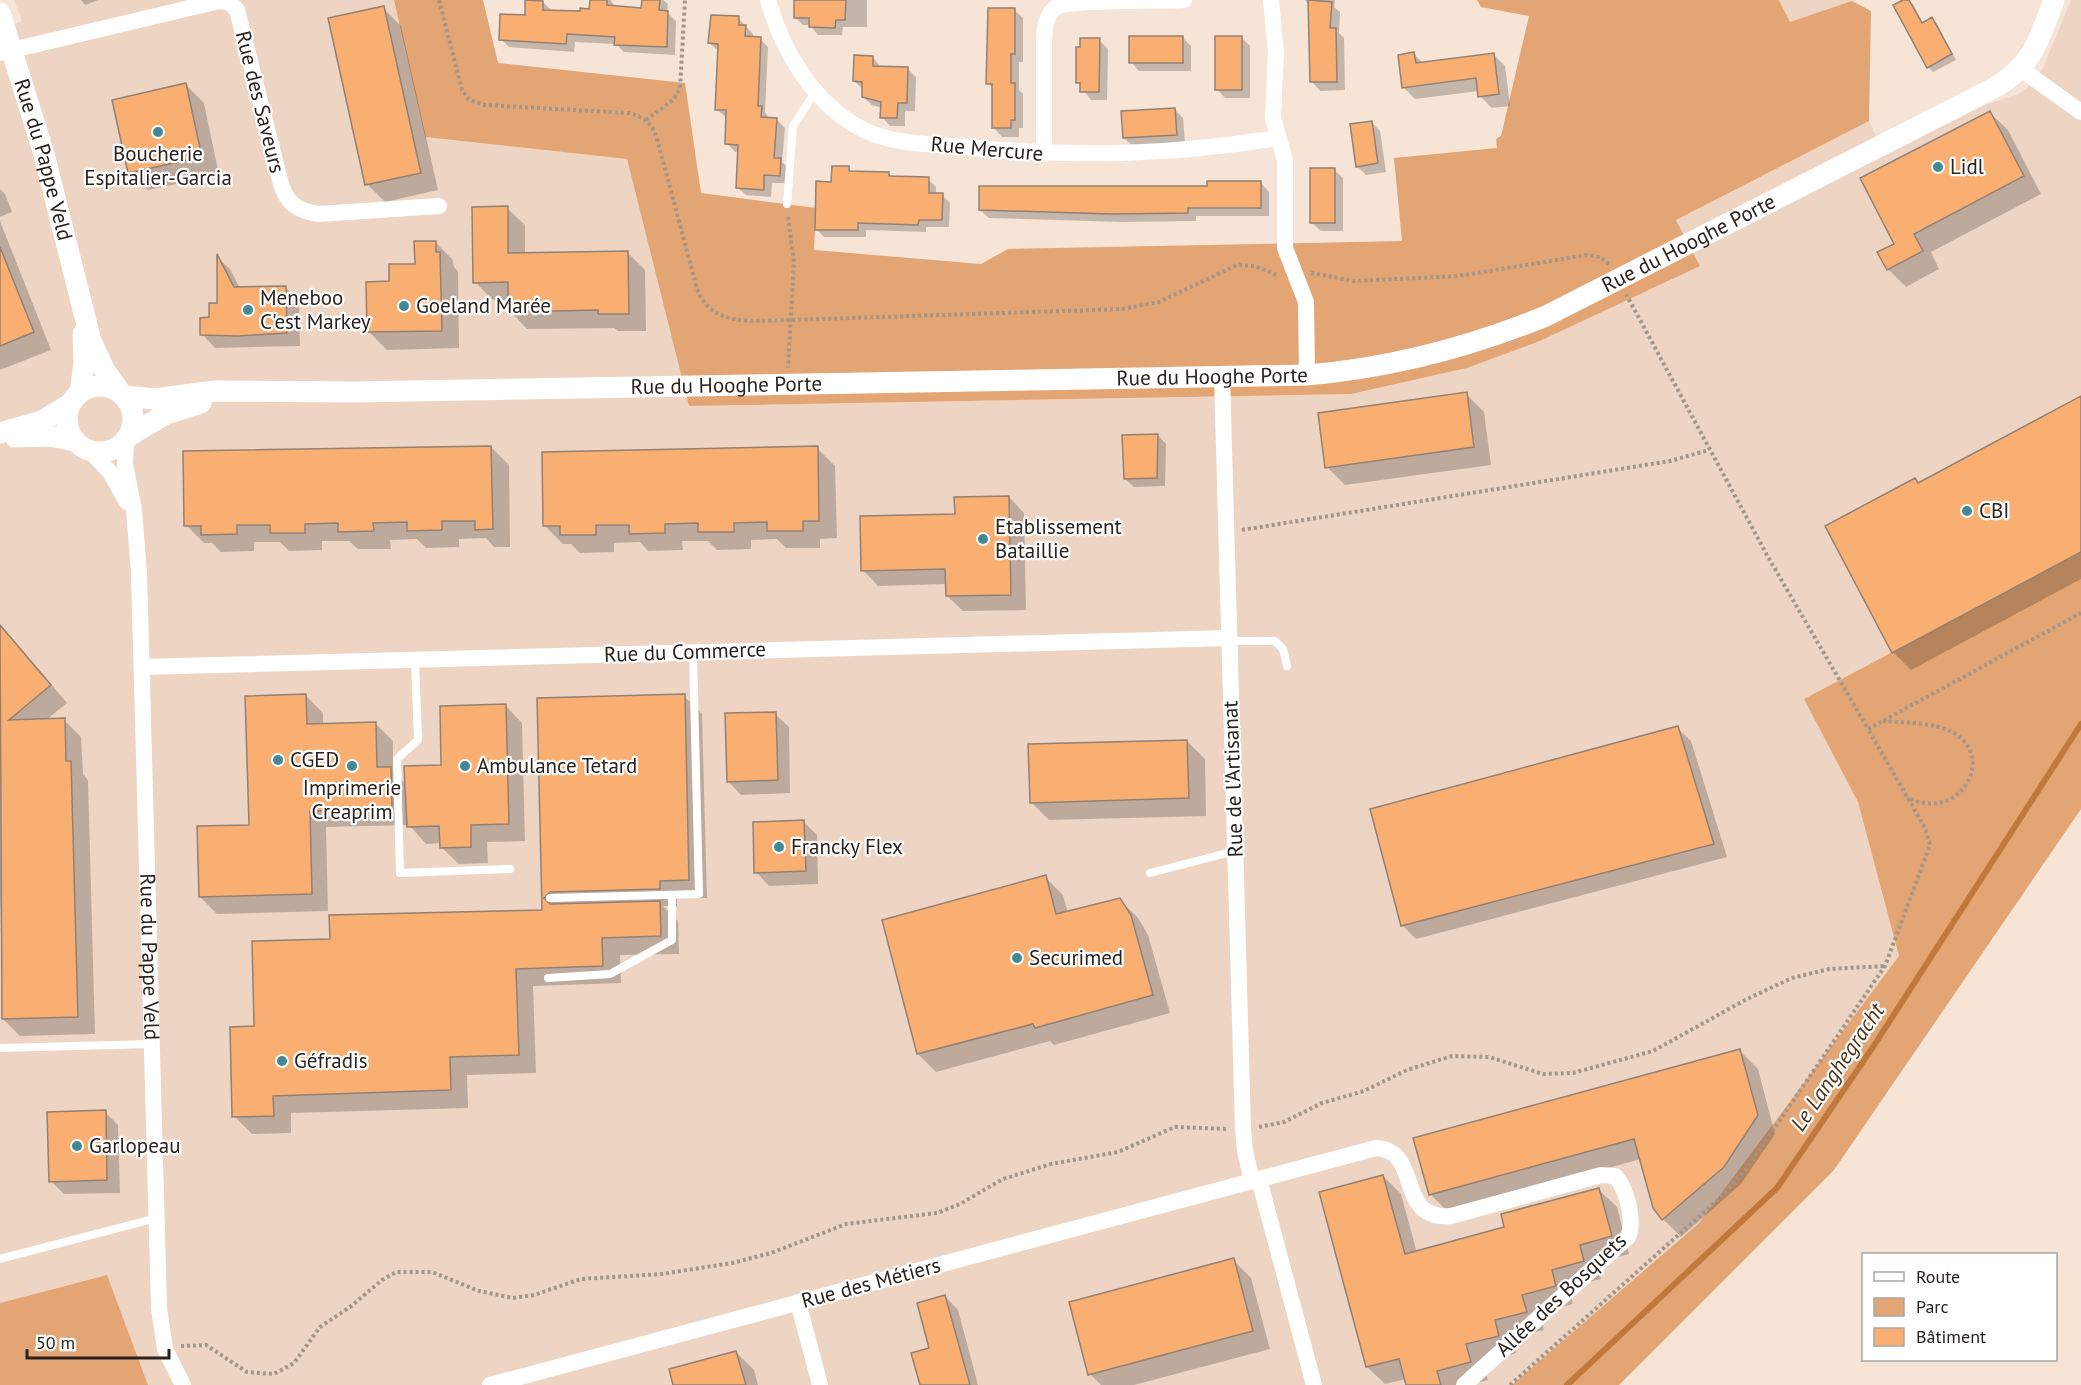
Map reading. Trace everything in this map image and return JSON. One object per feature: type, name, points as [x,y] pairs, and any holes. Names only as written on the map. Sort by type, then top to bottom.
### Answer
[{"type":"street","name":"Rue Mercure","points":[[768,0],[789,53],[816,91],[843,118],[885,137],[912,143],[1044,154],[1110,155],[1180,152],[1278,138]]},
{"type":"street","points":[[1044,154],[1044,39],[1046,22],[1052,11],[1071,2],[1184,0]]},
{"type":"street","points":[[1270,0],[1276,63],[1273,118],[1285,160],[1285,248],[1306,302],[1307,375]]},
{"type":"street","name":"Rue du Hooghe Porte","points":[[123,394],[154,399],[215,391],[255,393],[1307,375],[1379,366],[1468,344],[1546,316],[1619,281],[1996,87],[2022,70],[2032,54],[2054,0]]},
{"type":"street","name":"Rue des Saveurs","points":[[6,52],[219,1],[230,3],[237,10],[281,184],[291,204],[303,211],[319,214],[439,206]]},
{"type":"street","name":"Rue du Pappe Veld","points":[[0,13],[6,52],[51,181],[81,306],[97,355],[123,394]]},
{"type":"street","points":[[2022,70],[2081,112]]},
{"type":"street","name":"Rue du Pappe Veld","points":[[75,398],[84,364],[81,306]]},
{"type":"street","name":"Rue de l'Artisanat","points":[[1222,376],[1228,639],[1245,1151],[1256,1180],[1314,1385]]},
{"type":"street","points":[[0,433],[42,422],[75,398],[102,385],[123,394],[134,415],[128,438],[108,451],[41,436],[0,439]]},
{"type":"street","name":"Rue du Hooghe Porte","points":[[128,438],[172,412],[255,393]]},
{"type":"street","points":[[75,398],[67,424],[82,446]]},
{"type":"street","name":"Rue du Pappe Veld","points":[[128,438],[125,464],[135,523],[142,667],[159,1308],[165,1349],[183,1385]]},
{"type":"street","name":"Rue du Pappe Veld","points":[[82,446],[119,486],[135,523]]},
{"type":"street","name":"Rue du Commerce","points":[[142,667],[1228,639]]},
{"type":"street","name":"Allée des Bosquets","points":[[1256,1180],[1382,1148],[1396,1156],[1402,1164],[1418,1205],[1426,1213],[1451,1216],[1601,1174],[1611,1174],[1618,1179],[1631,1218],[1631,1228],[1626,1240],[1464,1385]]},
{"type":"street","name":"Rue des Métiers","points":[[490,1385],[1256,1180]]},
{"type":"street","points":[[798,1302],[820,1385]]},
{"type":"lane","points":[[787,204],[793,126],[816,91]]},
{"type":"lane","points":[[1228,639],[1275,640],[1283,649],[1287,666]]},
{"type":"lane","points":[[550,898],[699,894],[693,652]]},
{"type":"lane","points":[[414,660],[418,740],[397,759],[400,873],[510,868]]},
{"type":"lane","points":[[1150,873],[1235,851]]},
{"type":"lane","points":[[548,978],[610,974],[672,940],[672,895]]},
{"type":"lane","points":[[0,1048],[152,1044]]},
{"type":"lane","points":[[0,1259],[157,1218]]},
{"type":"path","points":[[439,0],[460,85],[469,100],[484,105],[629,113],[646,120],[657,139],[697,289],[703,302],[728,319],[790,320],[1122,309],[1159,302],[1237,266],[1255,266],[1279,275],[1296,277],[1316,272],[1354,281],[1458,276],[1593,255],[1605,260],[1619,281],[1709,450],[1925,828],[1930,845],[1885,966],[1740,1177],[1510,1385]]},
{"type":"path","points":[[646,120],[673,100],[680,88],[685,0]]},
{"type":"path","points":[[787,204],[794,262],[787,383]]},
{"type":"path","points":[[1226,532],[1670,461],[1709,450]]},
{"type":"path","points":[[1868,729],[2081,613]]},
{"type":"path","points":[[1883,721],[1945,729],[1959,737],[1970,750],[1970,778],[1966,786],[1954,798],[1930,804],[1907,796]]},
{"type":"path","points":[[165,1349],[195,1344],[206,1345],[247,1372],[274,1374],[294,1363],[320,1327],[396,1272],[432,1272],[479,1291],[513,1298],[534,1295],[581,1279],[662,1274],[732,1263],[759,1257],[846,1224],[937,1213],[960,1204],[1003,1179],[1051,1164],[1118,1152],[1175,1127],[1243,1129],[1278,1124],[1322,1102],[1364,1091],[1407,1070],[1452,1056],[1489,1057],[1534,1072],[1573,1073],[1653,1051],[1747,999],[1791,978],[1829,969],[1885,966]]},
{"type":"shaded area","points":[[14,0],[394,0],[425,137],[627,159],[690,406],[1351,394],[1467,368],[1540,341],[1700,266],[1676,220],[1869,121],[1886,155],[1984,105],[2018,94],[2029,86],[2043,68],[2071,0],[2081,0],[2081,552],[1805,699],[1858,802],[1899,956],[1699,1223],[1512,1385],[148,1385],[107,1275],[0,1303],[0,29],[22,21]]},
{"type":"shaded area","points":[[1779,0],[1857,0],[1790,23]]},
{"type":"green space","points":[[394,0],[483,0],[498,63],[685,83],[701,193],[816,208],[814,250],[981,264],[1008,249],[1402,241],[1394,158],[1497,148],[1496,139],[1501,136],[1529,16],[1481,7],[1477,0],[1779,0],[1790,22],[1852,1],[1871,11],[1869,121],[1676,220],[1700,266],[1540,341],[1467,368],[1351,394],[689,406],[627,159],[425,137]]},
{"type":"green space","points":[[2081,552],[2081,809],[1834,1170],[1619,1385],[1512,1385],[1699,1223],[1899,956],[1858,802],[1804,699]]},
{"type":"green space","points":[[107,1275],[148,1385],[0,1385],[0,1303]]},
{"type":"building","points":[[525,0],[543,1],[543,10],[580,11],[580,8],[589,9],[590,0],[607,0],[607,5],[641,8],[642,0],[660,0],[659,10],[668,11],[667,47],[614,45],[615,37],[567,34],[566,44],[499,40],[500,14],[525,15]]},
{"type":"building","points":[[794,0],[846,0],[845,20],[836,20],[835,28],[809,27],[809,18],[794,18]]},
{"type":"building","points":[[1308,0],[1332,2],[1330,28],[1336,28],[1337,82],[1310,82]]},
{"type":"building","points":[[1909,0],[1922,23],[1932,17],[1952,54],[1927,68],[1893,5]]},
{"type":"building","points":[[384,6],[421,173],[365,185],[328,18]]},
{"type":"building","points":[[988,8],[1015,8],[1015,54],[1011,54],[1011,83],[1015,83],[1015,120],[1011,120],[1011,128],[992,128],[992,84],[986,84]]},
{"type":"building","points":[[711,15],[739,16],[739,25],[746,25],[745,36],[761,37],[758,106],[762,106],[761,117],[777,118],[774,158],[781,158],[780,176],[764,175],[764,190],[736,188],[738,145],[725,144],[726,110],[715,110],[718,44],[708,43]]},
{"type":"building","points":[[1129,36],[1183,36],[1183,63],[1129,63]]},
{"type":"building","points":[[1215,36],[1242,36],[1242,90],[1215,90]]},
{"type":"building","points":[[1080,38],[1100,38],[1099,92],[1080,92],[1080,83],[1076,83],[1076,47],[1080,47]]},
{"type":"building","points":[[1414,52],[1416,63],[1494,53],[1499,94],[1478,97],[1476,78],[1402,88],[1398,55]]},
{"type":"building","points":[[854,55],[873,56],[873,66],[908,67],[907,103],[898,103],[897,118],[880,118],[881,102],[862,97],[862,82],[853,81]]},
{"type":"building","name":"Boucherie Espitalier-Garcia","points":[[186,83],[202,157],[128,173],[112,100]]},
{"type":"building","points":[[1175,108],[1177,135],[1123,138],[1121,111]]},
{"type":"building","points":[[1990,111],[2024,176],[1914,234],[1923,251],[1887,270],[1877,252],[1894,244],[1860,178]]},
{"type":"building","points":[[1372,121],[1378,163],[1356,167],[1350,124]]},
{"type":"building","points":[[832,166],[849,166],[849,171],[889,172],[889,176],[929,177],[929,193],[943,193],[942,220],[919,220],[918,225],[858,223],[858,230],[815,230],[816,181],[831,182]]},
{"type":"building","points":[[1310,168],[1335,168],[1335,223],[1310,223]]},
{"type":"building","points":[[1207,181],[1261,181],[1261,208],[1188,208],[1188,213],[1112,214],[979,210],[979,186],[1207,186]]},
{"type":"building","points":[[508,206],[508,253],[628,251],[629,314],[598,314],[598,310],[508,312],[508,282],[473,283],[472,207]]},
{"type":"building","name":"Goeland Marée","points":[[414,241],[436,241],[436,252],[440,252],[442,331],[367,332],[366,282],[389,281],[389,264],[415,264]]},
{"type":"building","points":[[0,247],[34,332],[0,346]]},
{"type":"building","name":"Meneboo C'est Markey","points":[[217,254],[234,287],[286,286],[287,333],[238,336],[200,335],[200,318],[209,317],[209,303],[217,303]]},
{"type":"building","points":[[1467,392],[1474,447],[1325,468],[1318,413]]},
{"type":"building","name":"CBI","points":[[2081,396],[2081,552],[1892,653],[1825,526],[1915,478],[1918,483]]},
{"type":"building","points":[[1158,434],[1157,478],[1124,479],[1122,435]]},
{"type":"building","points":[[491,446],[493,529],[475,530],[475,521],[442,521],[442,530],[407,531],[407,522],[373,523],[374,531],[338,532],[338,523],[305,524],[305,533],[270,533],[270,525],[237,525],[237,534],[201,535],[201,526],[184,526],[183,451]]},
{"type":"building","points":[[818,446],[819,521],[803,521],[803,531],[767,531],[767,522],[734,523],[734,532],[698,532],[698,523],[665,524],[665,533],[629,534],[629,525],[596,525],[596,535],[560,535],[560,526],[543,526],[542,452]]},
{"type":"building","points":[[1009,496],[1011,595],[946,596],[945,569],[861,571],[860,516],[955,514],[954,497]]},
{"type":"building","points":[[0,625],[51,685],[9,720],[65,718],[66,761],[71,761],[78,1017],[2,1019]]},
{"type":"building","name":"CGED","points":[[306,694],[307,724],[376,722],[377,767],[391,767],[392,809],[310,811],[312,894],[199,897],[197,826],[249,825],[245,696]]},
{"type":"building","points":[[685,694],[689,880],[660,881],[660,889],[550,892],[544,898],[550,904],[660,901],[661,936],[602,938],[603,966],[516,969],[519,1055],[450,1057],[451,1090],[273,1096],[274,1116],[232,1117],[230,1027],[254,1026],[252,941],[330,939],[329,915],[542,910],[537,698]]},
{"type":"building","name":"Ambulance Tetard","points":[[506,704],[509,824],[471,825],[471,847],[440,848],[439,826],[407,827],[404,766],[441,765],[440,706]]},
{"type":"building","points":[[776,712],[778,780],[727,782],[725,713]]},
{"type":"building","points":[[1678,726],[1714,844],[1401,926],[1370,809]]},
{"type":"building","points":[[1187,740],[1189,798],[1030,803],[1028,744]]},
{"type":"building","name":"Francky Flex","points":[[804,820],[806,871],[754,873],[753,822]]},
{"type":"building","name":"Securimed","points":[[1046,875],[1056,914],[1120,898],[1131,915],[1153,995],[1035,1028],[1033,1024],[917,1054],[882,920]]},
{"type":"building","points":[[1740,1049],[1758,1115],[1724,1167],[1662,1220],[1653,1208],[1634,1139],[1429,1195],[1413,1138]]},
{"type":"building","name":"Garlopeau","points":[[106,1110],[107,1180],[49,1182],[47,1112]]},
{"type":"building","points":[[1383,1175],[1405,1254],[1504,1227],[1501,1214],[1599,1188],[1612,1236],[1580,1245],[1584,1261],[1552,1270],[1556,1286],[1522,1295],[1527,1312],[1495,1320],[1499,1336],[1466,1344],[1471,1362],[1437,1371],[1441,1385],[1406,1385],[1399,1359],[1366,1367],[1319,1192]]},
{"type":"building","points":[[1234,1258],[1253,1331],[1088,1375],[1069,1302]]},
{"type":"building","points":[[945,1295],[970,1385],[920,1385],[911,1353],[929,1348],[917,1303]]},
{"type":"building","points":[[736,1351],[746,1385],[673,1385],[669,1369]]},
{"type":"waterway","name":"Le Langhegracht","points":[[1567,1385],[1777,1188],[1873,1047],[2081,724]]},
{"type":"place","name":"Boucherie Espitalier-Garcia","points":[[158,132]]},
{"type":"place","name":"Lidl","points":[[1938,167]]},
{"type":"place","name":"Goeland Marée","points":[[404,306]]},
{"type":"place","name":"Meneboo C'est Markey","points":[[248,310]]},
{"type":"place","name":"CBI","points":[[1967,511]]},
{"type":"place","name":"Etablissement Bataillie","points":[[983,539]]},
{"type":"place","name":"CGED","points":[[278,760]]},
{"type":"place","name":"Imprimerie Creaprim","points":[[352,766]]},
{"type":"place","name":"Ambulance Tetard","points":[[465,766]]},
{"type":"place","name":"Francky Flex","points":[[779,847]]},
{"type":"place","name":"Securimed","points":[[1017,958]]},
{"type":"place","name":"Géfradis","points":[[282,1061]]},
{"type":"place","name":"Garlopeau","points":[[77,1146]]}]
